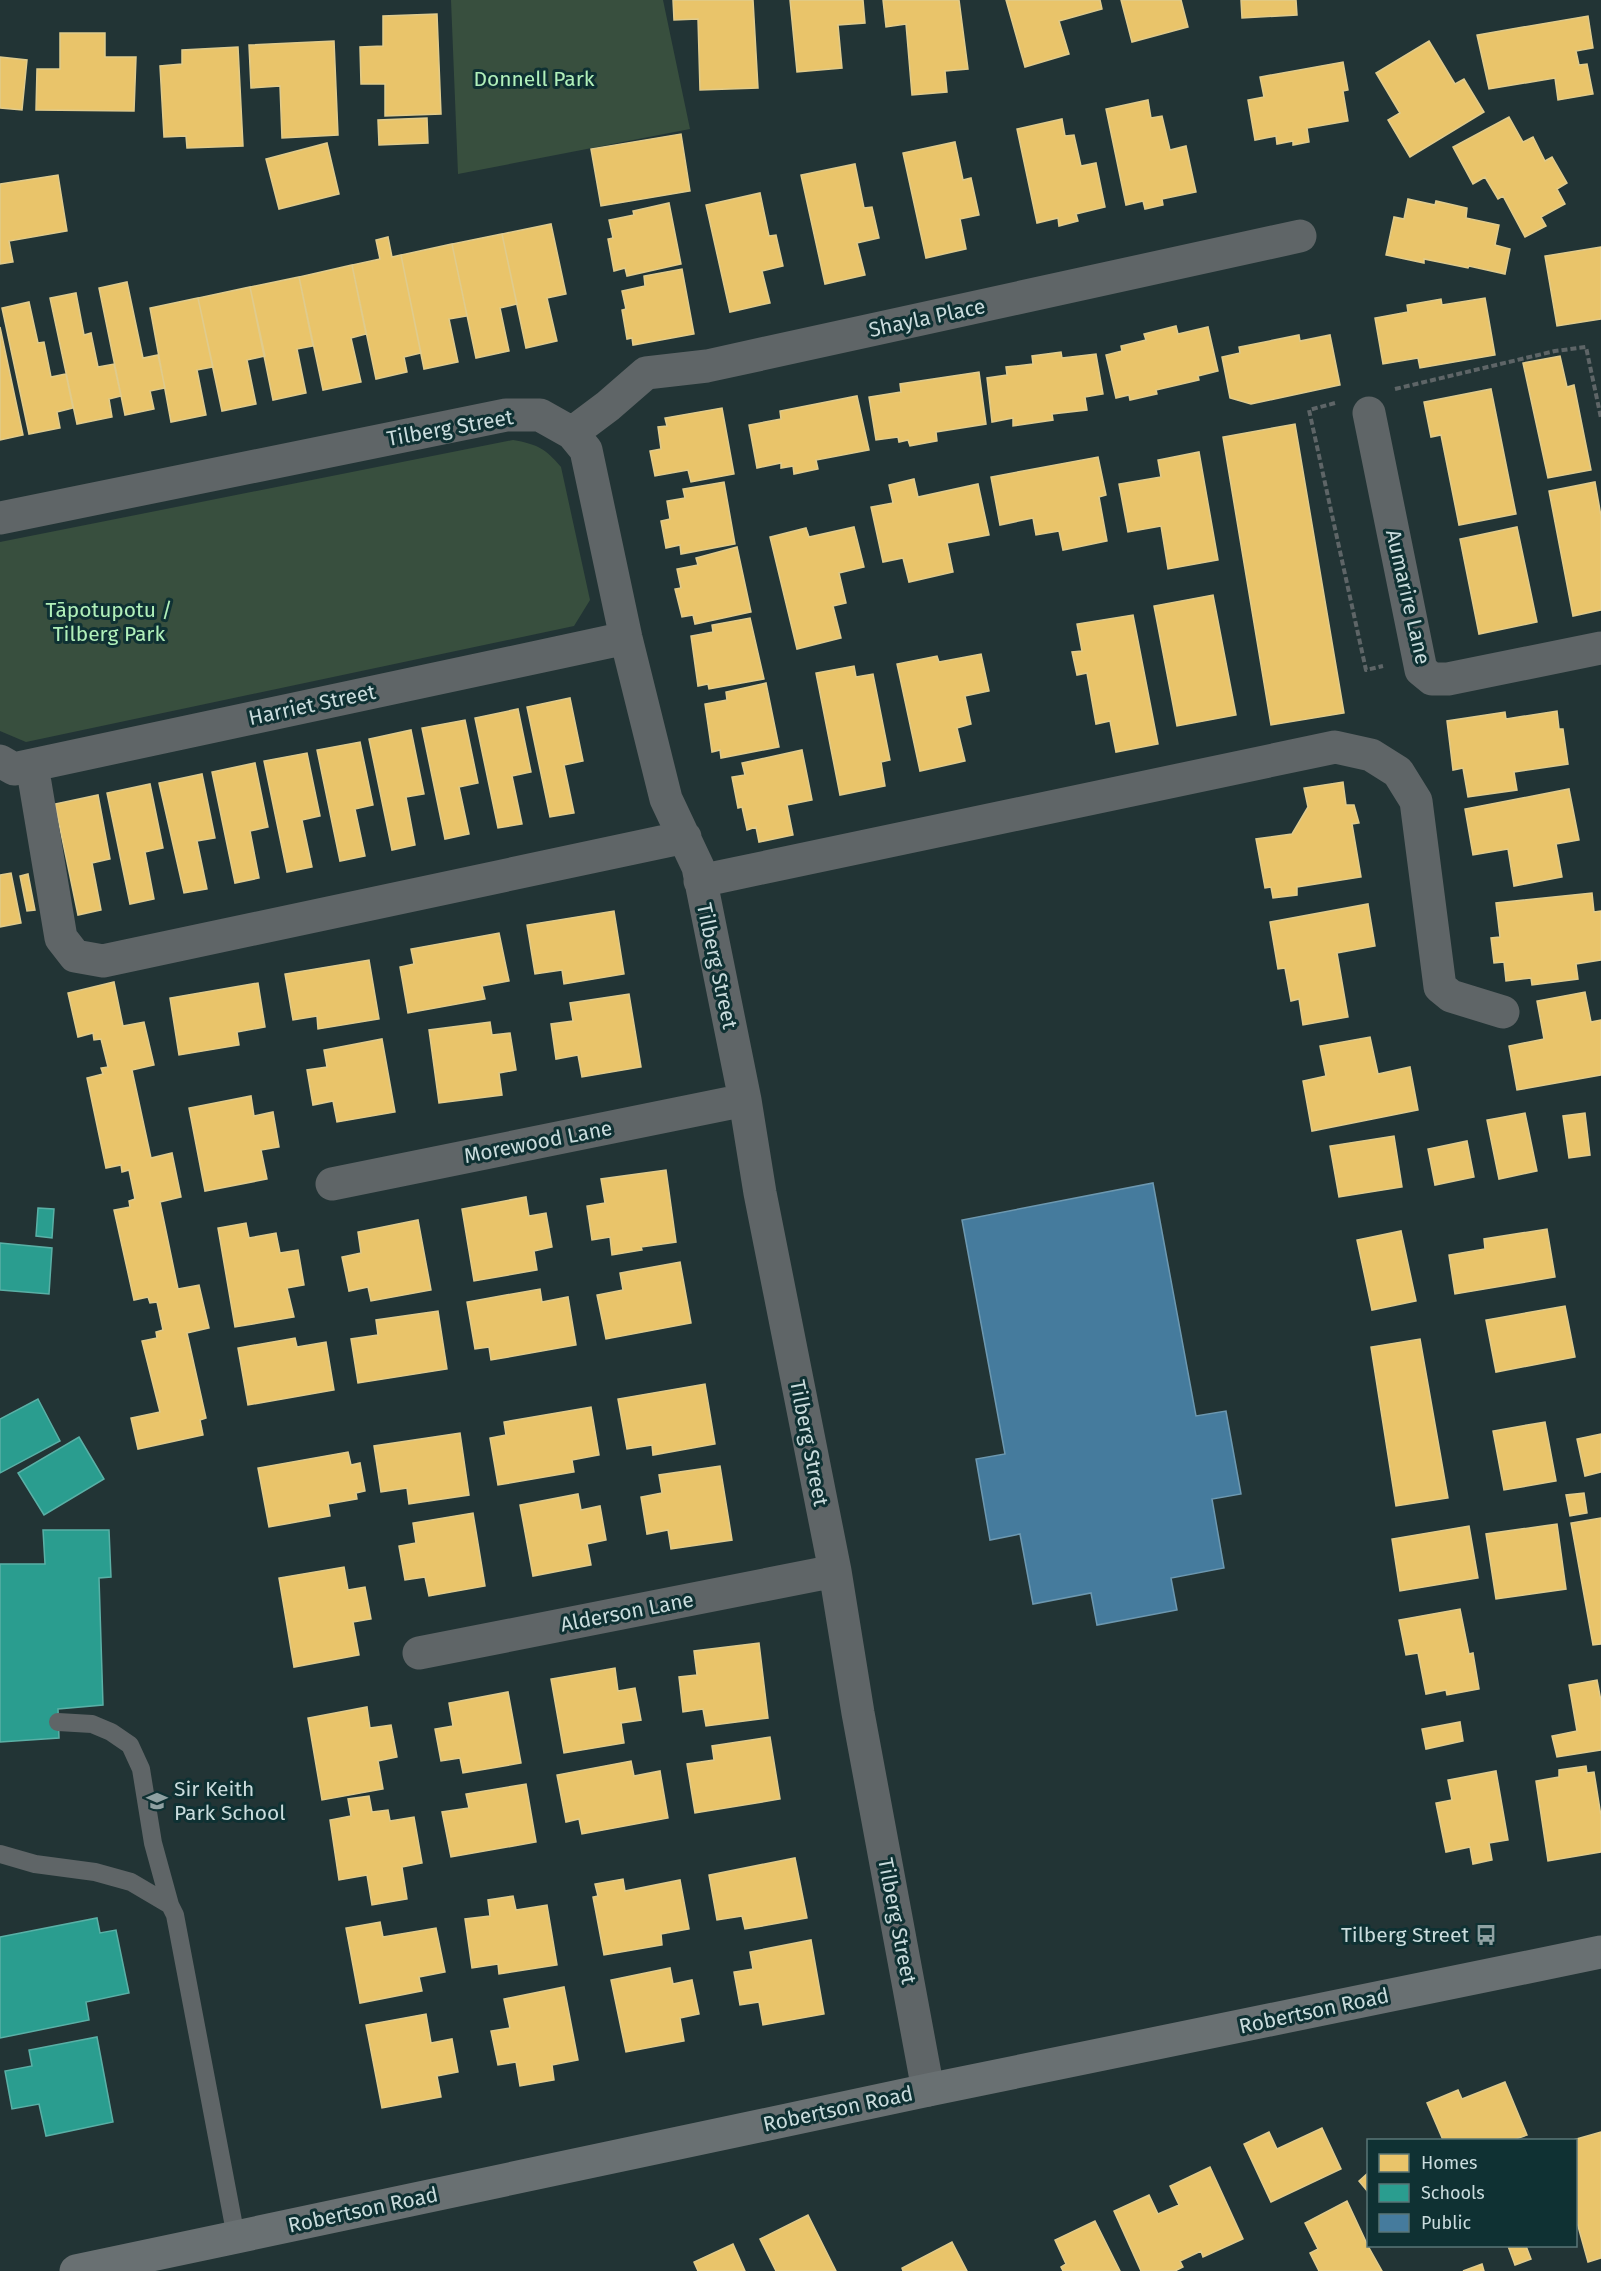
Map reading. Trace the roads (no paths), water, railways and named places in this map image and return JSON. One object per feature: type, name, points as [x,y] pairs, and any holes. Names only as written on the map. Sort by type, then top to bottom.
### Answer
[{"type":"main road","name":"Robertson Road","points":[[76,2271],[928,2090],[1601,1952]]},
{"type":"street","name":"Shayla Place","points":[[572,433],[646,374],[706,366],[1300,236]]},
{"type":"street","name":"Aumarire Lane","points":[[1366,402],[1421,670],[1432,679],[1448,679],[1601,648]]},
{"type":"street","name":"Tilberg Street","points":[[0,518],[506,415],[540,416],[572,433],[586,450],[626,638],[666,799],[698,867],[835,1571],[858,1713],[928,2090]]},
{"type":"street","name":"Harriet Street","points":[[0,761],[14,768],[32,765],[626,638]]},
{"type":"street","points":[[700,880],[1335,747],[1371,755],[1398,772],[1416,801],[1440,987],[1451,996],[1503,1012]]},
{"type":"street","points":[[32,765],[62,938],[75,956],[103,961],[685,837]]},
{"type":"street","name":"Morewood Lane","points":[[332,1184],[745,1100]]},
{"type":"street","name":"Alderson Lane","points":[[419,1653],[835,1571]]},
{"type":"lane","points":[[58,1722],[92,1724],[111,1732],[130,1745],[141,1769],[153,1843],[170,1905],[175,1915],[236,2237]]},
{"type":"lane","points":[[0,1854],[35,1864],[86,1870],[131,1882],[170,1905]]},
{"type":"place","name":"Sir Keith Park School","points":[[157,1801]]},
{"type":"place","name":"Tilberg Street","points":[[1486,1935]]},
{"type":"park label","name":"Donnell Park","points":[[534,79]]},
{"type":"park label","name":"Tāpotupotu / Tilberg Park","points":[[109,622]]}]
